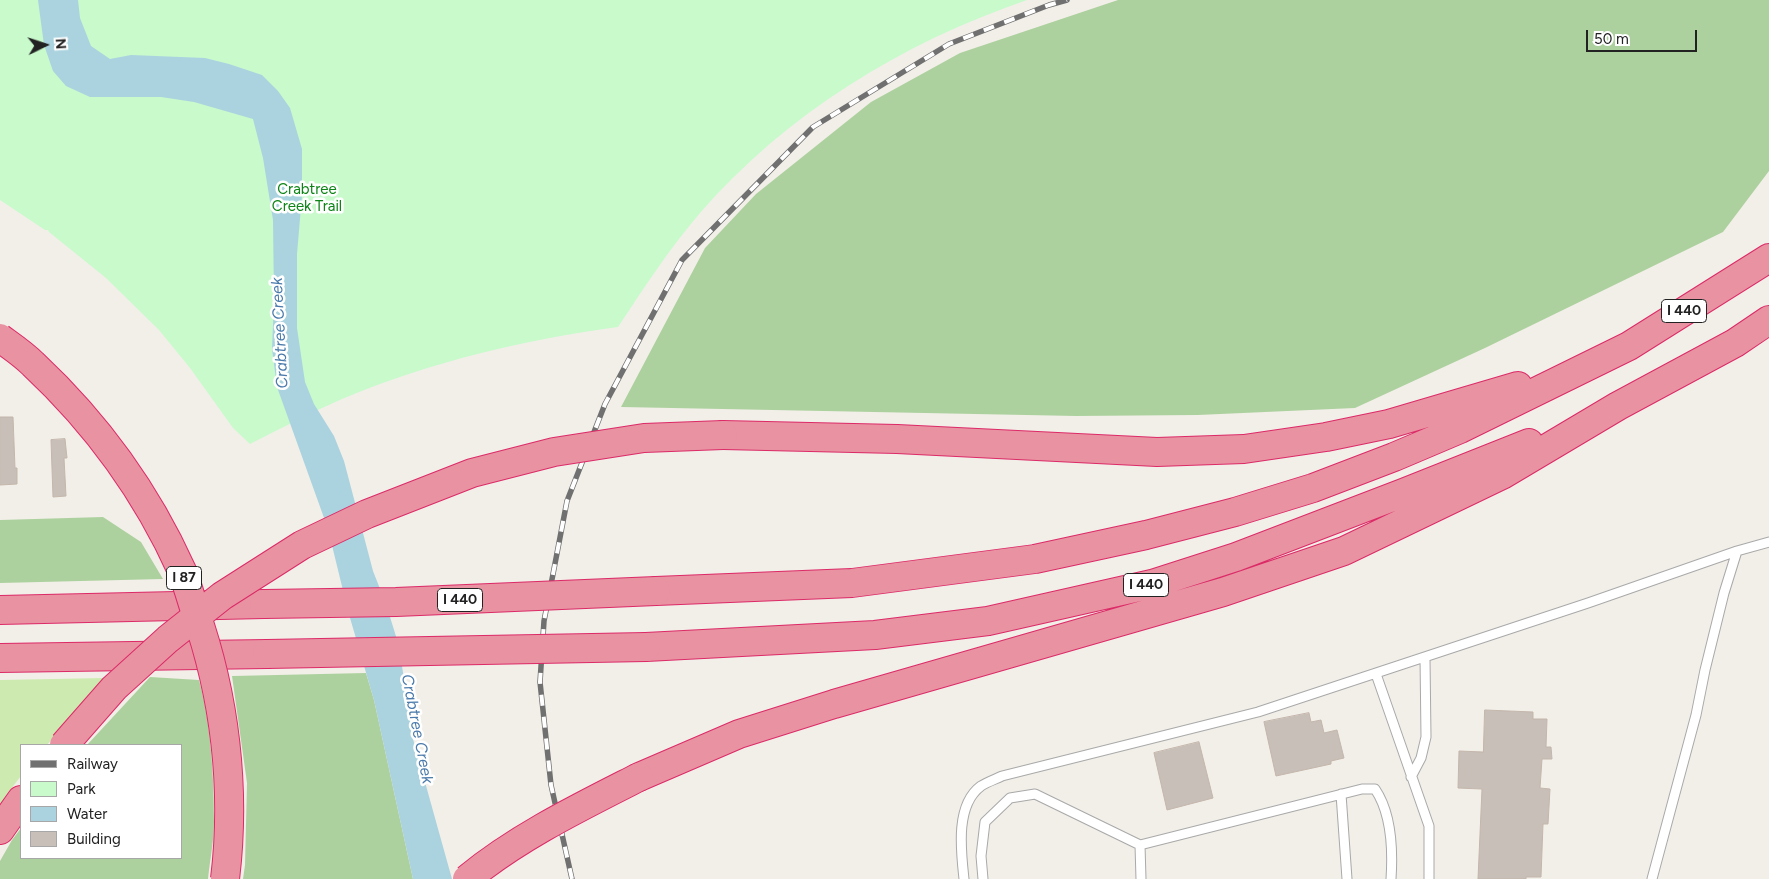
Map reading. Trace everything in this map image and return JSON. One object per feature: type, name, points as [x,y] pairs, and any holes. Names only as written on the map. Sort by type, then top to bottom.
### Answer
[{"type":"highway","name":"I 440","points":[[0,610],[396,602],[852,583],[1035,559],[1146,535],[1235,512],[1313,488],[1394,458],[1460,429],[1629,346],[1769,258]]},
{"type":"highway","name":"I 440","points":[[0,658],[646,647],[875,635],[988,621],[1152,584],[1236,557],[1376,504],[1618,406],[1735,343],[1769,320]]},
{"type":"highway","name":"I 87","points":[[0,338],[32,363],[73,405],[120,463],[152,513],[182,572],[206,640],[219,698],[229,778],[229,842],[225,879]]},
{"type":"highway","points":[[65,744],[114,688],[168,639],[222,596],[302,545],[367,514],[472,473],[554,452],[644,438],[724,435],[897,439],[1157,452],[1244,449],[1326,437],[1389,424],[1598,362]]},
{"type":"highway","points":[[467,879],[483,866],[568,812],[639,777],[748,731],[834,704],[1223,592],[1344,551],[1502,475],[1618,406]]},
{"type":"highway","points":[[0,830],[20,801]]},
{"type":"lane","points":[[964,879],[962,828],[965,806],[980,786],[1002,776],[1046,764],[1086,757],[1258,712],[1425,658],[1737,551],[1769,542]]},
{"type":"lane","points":[[1652,879],[1696,715],[1724,593],[1737,551]]},
{"type":"lane","points":[[1411,777],[1421,758],[1426,737],[1425,658]]},
{"type":"lane","points":[[1376,674],[1429,826],[1428,879]]},
{"type":"lane","points":[[983,879],[981,856],[985,822],[1010,798],[1035,794],[1140,844],[1341,794],[1374,788],[1382,800],[1392,840],[1392,879]]},
{"type":"lane","points":[[1341,794],[1348,879]]},
{"type":"lane","points":[[1140,844],[1141,879]]},
{"type":"green space","name":"Crabtree Creek Trail","points":[[0,0],[1027,0],[935,37],[892,60],[849,85],[809,113],[770,144],[734,177],[700,213],[657,269],[618,327],[512,346],[443,363],[342,399],[250,444],[233,428],[190,368],[159,330],[106,278],[48,230],[45,230],[0,200]]},
{"type":"green space","points":[[1118,0],[1769,0],[1769,171],[1723,232],[1485,348],[1355,408],[1198,415],[1076,416],[621,407],[705,248],[756,194],[871,102],[960,53]]},
{"type":"green space","points":[[103,517],[141,542],[163,579],[0,583],[0,520]]},
{"type":"green space","points":[[366,673],[374,700],[413,879],[243,879],[247,783],[232,676]]},
{"type":"green space","points":[[150,677],[199,680],[209,732],[213,787],[214,829],[208,879],[0,879],[0,861],[20,829],[20,859],[182,859],[182,744],[88,744]]},
{"type":"green space","points":[[104,678],[48,744],[20,744],[20,777],[0,806],[0,680]]},
{"type":"water","name":"Crabtree Creek","points":[[38,0],[78,0],[80,18],[91,46],[110,59],[131,55],[205,58],[229,64],[262,75],[278,91],[290,108],[302,149],[302,195],[297,254],[297,328],[305,382],[314,404],[334,436],[344,461],[373,571],[399,646],[413,739],[452,879],[413,879],[374,700],[348,611],[328,529],[277,387],[272,349],[274,300],[273,220],[263,158],[253,119],[194,102],[161,97],[90,97],[66,86],[53,71],[44,45]]},
{"type":"building","points":[[0,417],[13,417],[17,484],[0,485]]},
{"type":"building","points":[[65,439],[67,458],[64,458],[66,496],[53,497],[51,440]]},
{"type":"building","points":[[1485,710],[1533,712],[1533,719],[1547,719],[1546,747],[1551,747],[1552,759],[1542,759],[1540,788],[1550,789],[1548,824],[1543,824],[1541,877],[1526,877],[1526,879],[1478,879],[1482,789],[1458,788],[1459,751],[1483,752]]},
{"type":"building","points":[[1309,713],[1311,722],[1321,720],[1324,733],[1337,730],[1344,758],[1331,761],[1331,764],[1276,776],[1264,722]]},
{"type":"building","points":[[1199,742],[1213,798],[1167,810],[1154,753]]},
{"type":"railway","points":[[572,879],[551,785],[540,682],[544,621],[567,501],[605,404],[682,260],[813,127],[949,44],[1049,5],[1067,0]]}]
